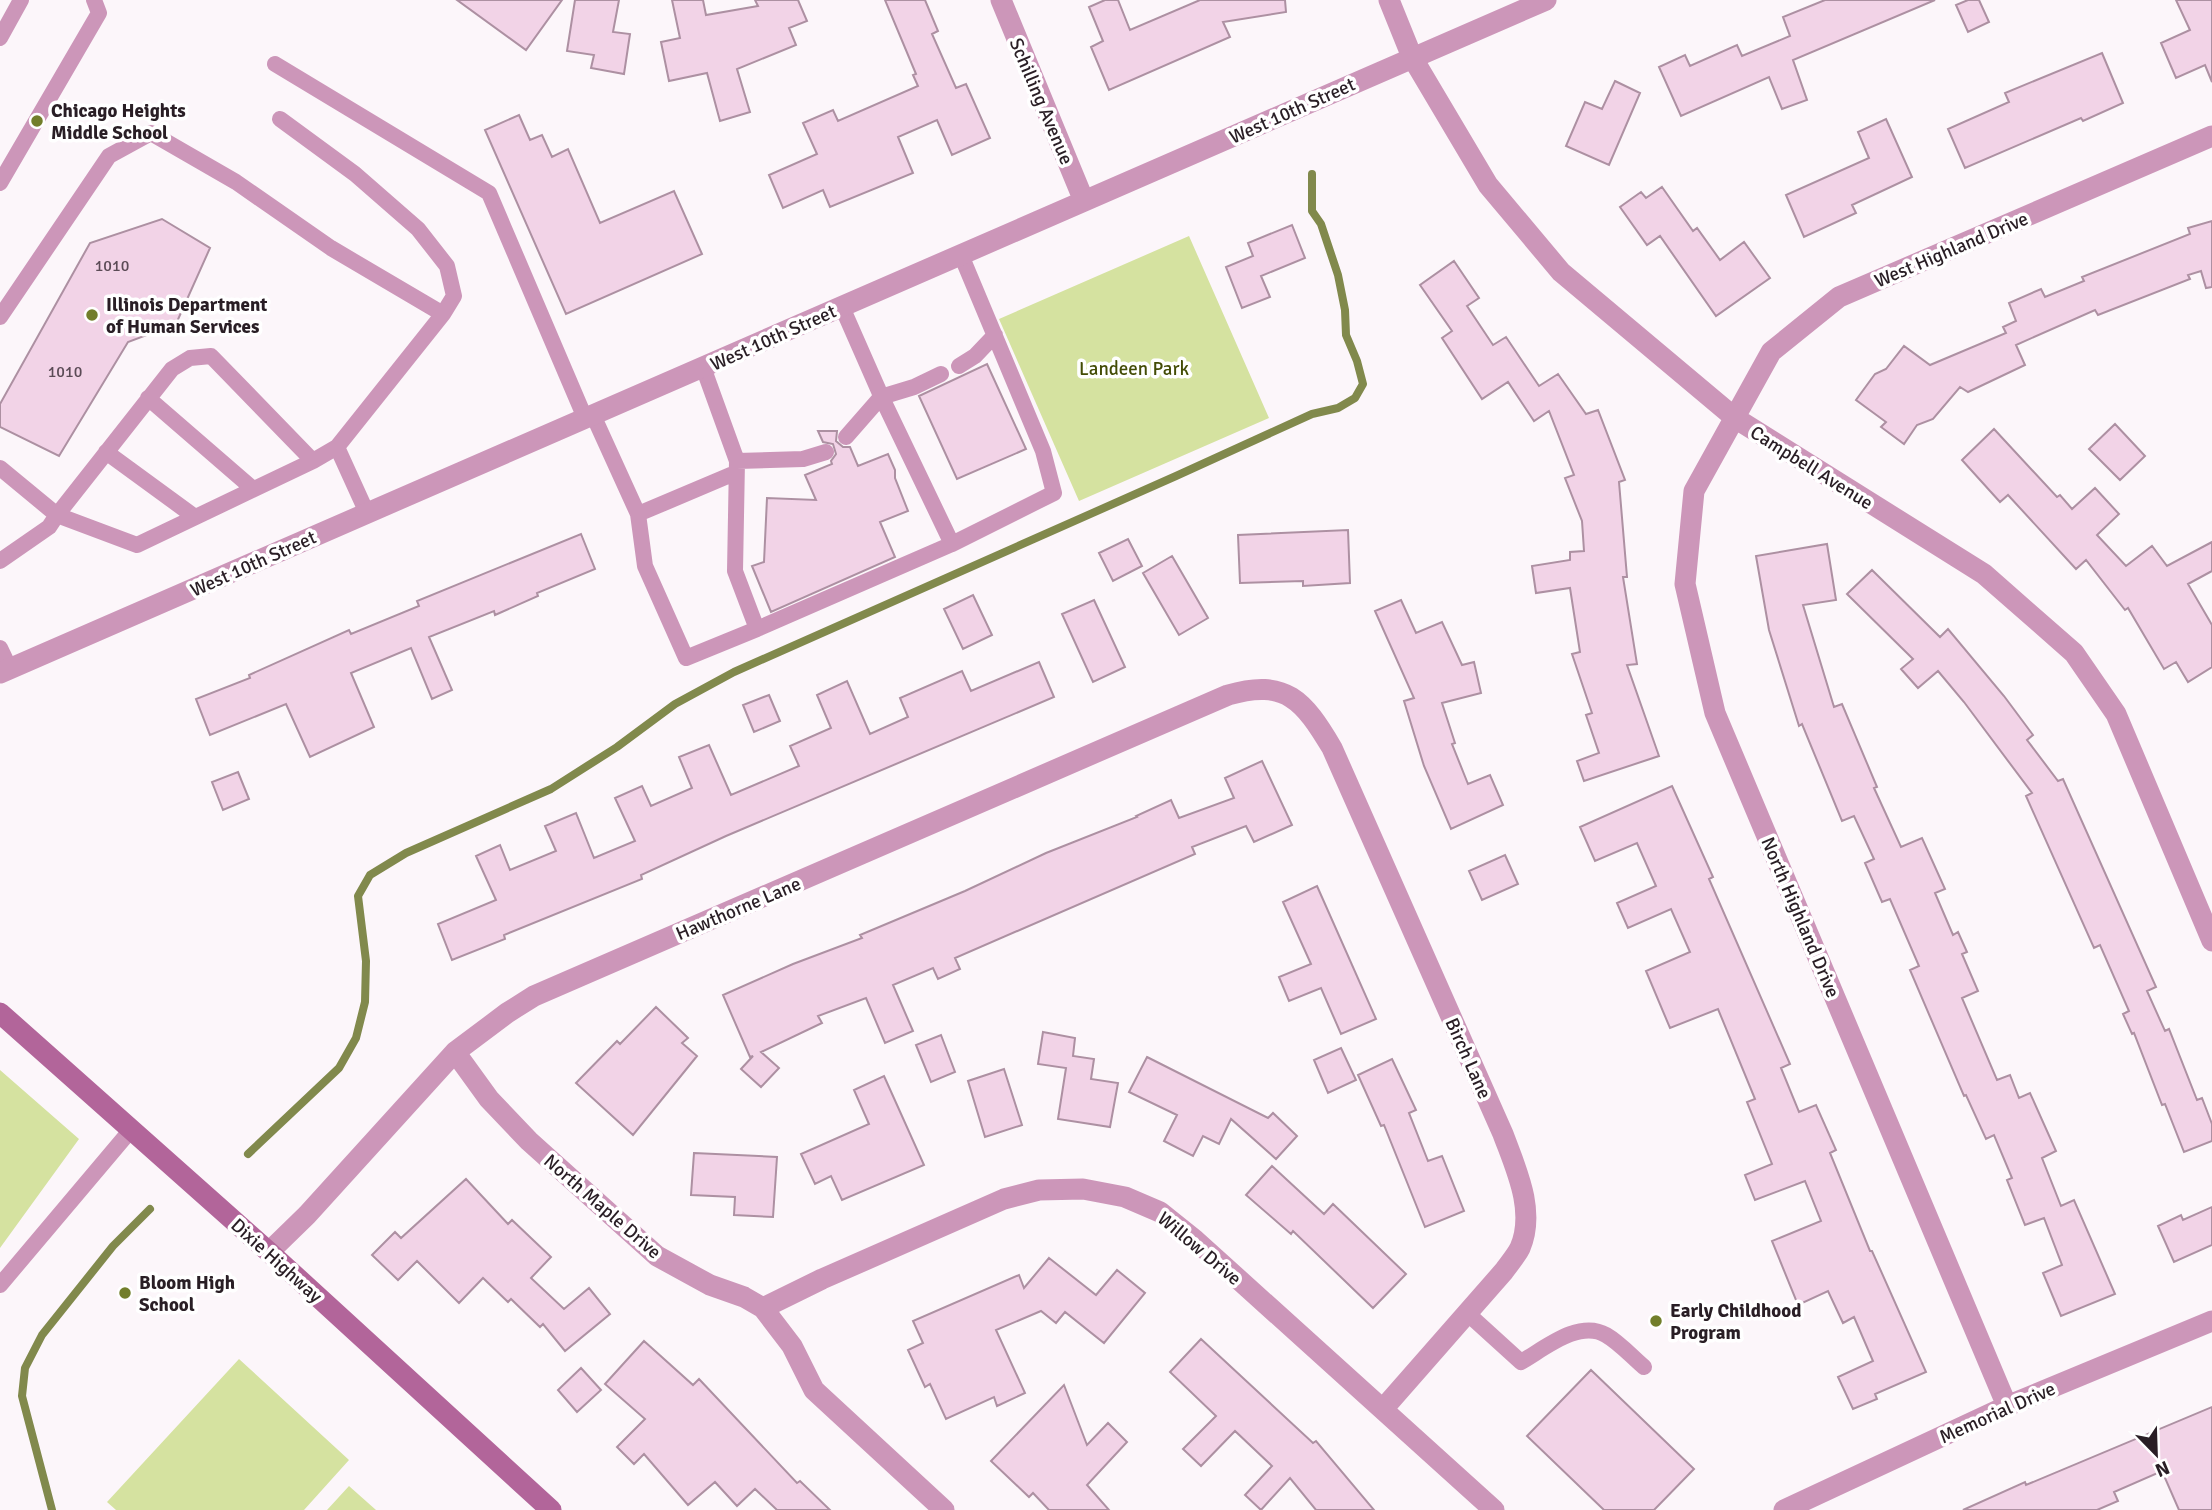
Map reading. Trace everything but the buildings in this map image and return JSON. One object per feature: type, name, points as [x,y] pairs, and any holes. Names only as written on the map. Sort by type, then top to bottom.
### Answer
[{"type":"main road","name":"Dixie Highway","points":[[0,1013],[269,1252],[551,1510]]},
{"type":"street","name":"Schilling Avenue","points":[[1000,0],[1084,201]]},
{"type":"street","name":"Campbell Avenue","points":[[1389,0],[1412,57],[1489,185],[1561,272],[1735,418],[1984,574],[2074,653],[2116,714],[2212,941]]},
{"type":"street","name":"West 10th Street","points":[[5,671],[1546,0]]},
{"type":"street","name":"West Highland Drive","points":[[1735,418],[1771,352],[1839,297],[2212,136]]},
{"type":"street","name":"North Highland Drive","points":[[1735,418],[1694,491],[1685,584],[1715,713],[2007,1406]]},
{"type":"street","name":"Hawthorne Lane","points":[[269,1252],[307,1215],[455,1052],[507,1013],[547,990],[1228,695],[1248,689],[1270,689],[1285,693]]},
{"type":"street","name":"Birch Lane","points":[[1285,693],[1301,705],[1332,748],[1503,1134],[1518,1174],[1524,1202],[1526,1227],[1519,1249],[1504,1271],[1383,1409]]},
{"type":"street","name":"North Maple Drive","points":[[455,1052],[489,1099],[529,1141],[657,1256],[710,1285],[744,1297],[763,1308],[792,1346],[814,1391],[944,1510]]},
{"type":"street","name":"Willow Drive","points":[[763,1308],[822,1279],[1004,1199],[1039,1190],[1083,1189],[1125,1197],[1160,1212],[1195,1240],[1494,1510]]},
{"type":"street","name":"Memorial Drive","points":[[1784,1510],[2007,1406],[2212,1321]]},
{"type":"lane","points":[[0,38],[21,0]]},
{"type":"lane","points":[[0,183],[99,13],[94,0]]},
{"type":"lane","points":[[275,64],[489,192],[589,417],[638,514],[645,566],[686,658],[952,544],[1054,493],[1043,451],[961,255]]},
{"type":"lane","points":[[0,468],[57,515],[137,545],[337,447],[443,314],[454,296],[447,266],[418,229],[355,174],[279,119]]},
{"type":"lane","points":[[0,317],[108,156],[151,133],[236,182],[331,248],[443,314]]},
{"type":"lane","points":[[842,307],[881,397],[952,544]]},
{"type":"lane","points":[[959,366],[975,356],[995,334]]},
{"type":"lane","points":[[0,561],[49,527],[172,369],[190,358],[211,356],[313,461]]},
{"type":"lane","points":[[703,367],[736,467],[735,571],[757,629]]},
{"type":"lane","points":[[846,437],[881,397],[914,387],[941,374]]},
{"type":"lane","points":[[148,398],[252,488]]},
{"type":"lane","points":[[337,447],[367,513]]},
{"type":"lane","points":[[106,452],[195,517]]},
{"type":"lane","points":[[638,514],[736,467],[803,459],[827,452]]},
{"type":"lane","points":[[0,648],[5,671]]},
{"type":"lane","points":[[0,1285],[130,1131]]},
{"type":"lane","points":[[1467,1313],[1521,1362],[1576,1332],[1588,1329],[1605,1334],[1644,1367]]},
{"type":"green space","name":"Landeen Park","points":[[1189,236],[1269,418],[1079,501],[999,319]]},
{"type":"green space","points":[[0,1070],[79,1139],[0,1248]]},
{"type":"green space","points":[[239,1359],[349,1460],[304,1510],[116,1510],[107,1502]]},
{"type":"green space","points":[[349,1486],[376,1510],[327,1510]]},
{"type":"waterway","points":[[248,1154],[339,1068],[356,1038],[365,1002],[366,961],[358,896],[370,875],[406,853],[551,789],[617,747],[675,704],[734,672],[1312,414],[1338,408],[1355,398],[1363,384],[1346,335],[1345,310],[1338,275],[1321,224],[1312,211],[1312,174]]},
{"type":"waterway","points":[[52,1510],[22,1396],[25,1368],[42,1335],[113,1246],[150,1209]]},
{"type":"place","name":"Chicago Heights Middle School","points":[[37,121]]},
{"type":"place","name":"Illinois Department of Human Services","points":[[92,315]]},
{"type":"place","name":"Bloom High School","points":[[125,1293]]},
{"type":"place","name":"Early Childhood Program","points":[[1656,1321]]}]
